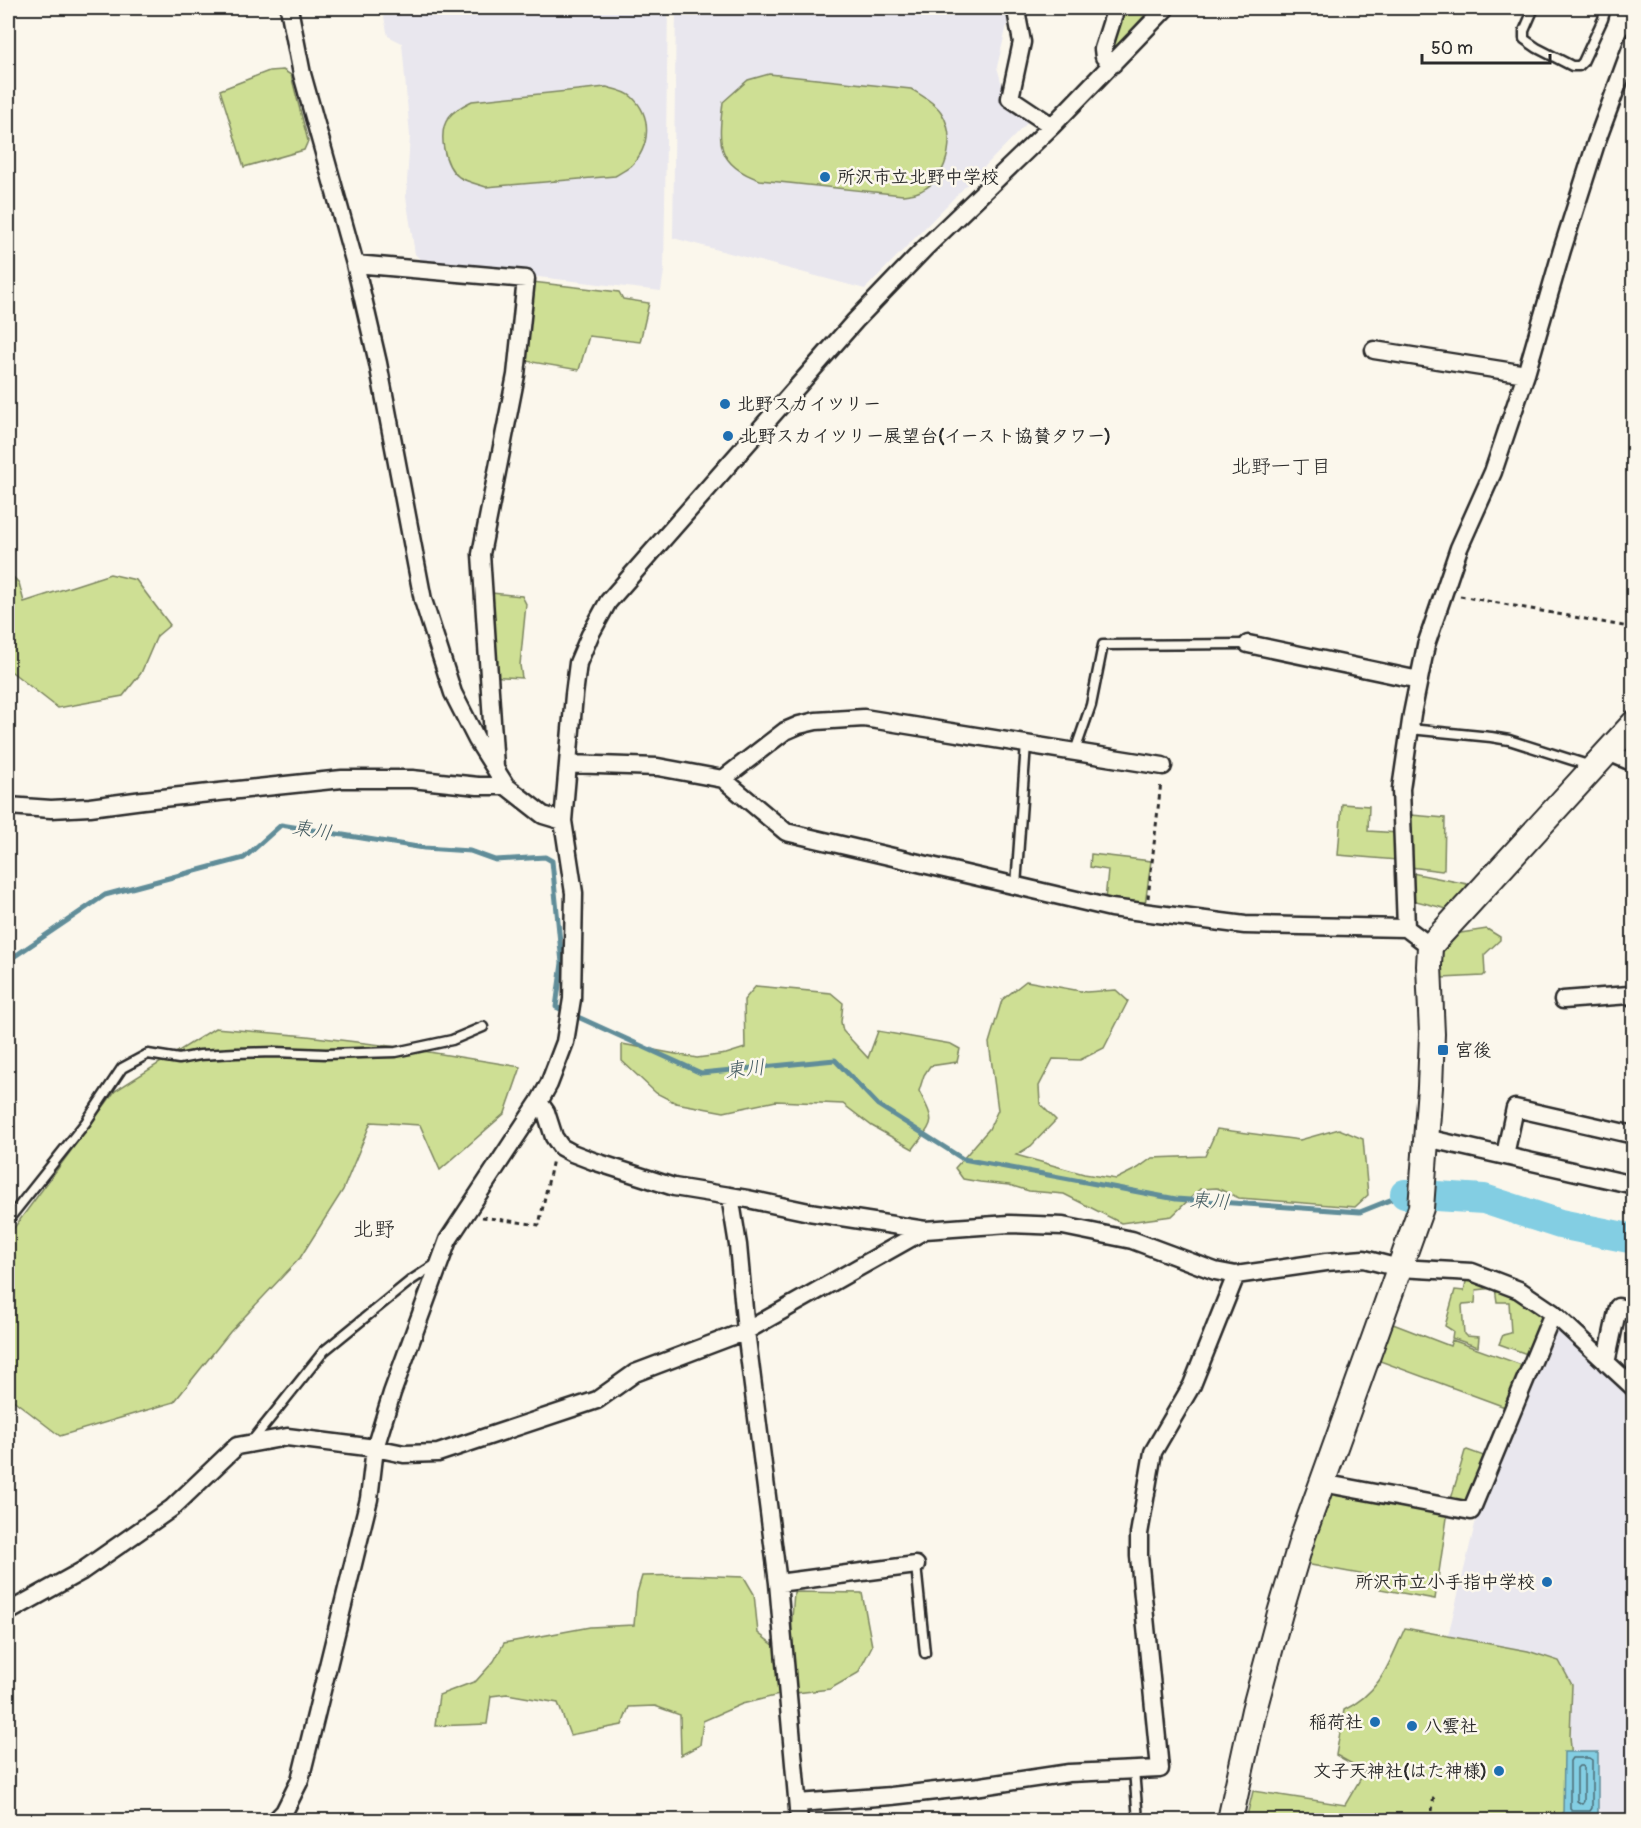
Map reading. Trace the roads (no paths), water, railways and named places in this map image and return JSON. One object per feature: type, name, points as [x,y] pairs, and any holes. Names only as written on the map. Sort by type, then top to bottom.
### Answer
[{"type":"street","points":[[289,8],[302,74],[355,264],[378,363],[423,600],[453,693],[477,740],[506,786],[543,814],[563,821]]},
{"type":"street","points":[[1019,8],[1017,16],[1022,42],[1010,98],[1052,126]]},
{"type":"street","points":[[1113,64],[1104,57],[1103,49],[1116,8]]},
{"type":"street","points":[[276,1821],[284,1812],[300,1780],[369,1499],[375,1448],[392,1393],[439,1262],[448,1240],[539,1102],[558,1064],[565,1042],[571,1008],[574,893],[563,821],[573,695],[578,663],[590,635],[608,602],[855,321],[926,248],[1052,126],[1166,8]]},
{"type":"street","points":[[1406,928],[1401,789],[1426,645],[1459,548],[1493,472],[1526,374],[1589,165],[1634,40]]},
{"type":"street","points":[[355,264],[526,279],[516,375],[481,554],[495,767]]},
{"type":"street","points":[[1374,350],[1526,374]]},
{"type":"street","points":[[1248,644],[1419,680]]},
{"type":"street","points":[[723,779],[785,731],[816,721],[864,718],[1162,766]]},
{"type":"street","points":[[1230,1821],[1254,1710],[1280,1613],[1322,1483],[1421,1208],[1432,1034],[1430,946],[1634,723]]},
{"type":"street","points":[[1601,759],[1634,763]]},
{"type":"street","points":[[568,764],[658,767],[723,779],[786,832],[1111,908],[1245,925],[1406,928],[1430,946]]},
{"type":"street","points":[[8,806],[51,809],[90,807],[342,779],[412,779],[478,786],[506,786]]},
{"type":"street","points":[[1563,1000],[1629,995],[1634,998]]},
{"type":"street","points":[[539,1102],[546,1112],[556,1141],[572,1153],[674,1187],[809,1212],[925,1230],[1009,1224],[1063,1226],[1132,1240],[1215,1271],[1236,1275],[1364,1259],[1399,1268],[1472,1272],[1519,1290],[1554,1313],[1634,1389]]},
{"type":"street","points":[[1505,1155],[1515,1108],[1634,1135]]},
{"type":"street","points":[[1426,1138],[1633,1181]]},
{"type":"street","points":[[730,1196],[738,1245],[746,1331],[778,1583],[800,1821]]},
{"type":"street","points":[[8,1612],[82,1571],[172,1508],[237,1446],[287,1437],[404,1454],[438,1453],[597,1400],[635,1373],[746,1331],[925,1230]]},
{"type":"street","points":[[798,1803],[981,1786],[1070,1773],[1160,1768],[1139,1556],[1139,1534],[1153,1452],[1192,1385],[1236,1275]]},
{"type":"street","points":[[1606,1363],[1618,1307],[1634,1311]]},
{"type":"street","points":[[1322,1483],[1471,1511],[1554,1313]]},
{"type":"street","points":[[778,1583],[916,1565]]},
{"type":"lane","points":[[1534,8],[1524,31],[1524,39],[1572,66],[1579,66],[1603,19],[1605,8]]},
{"type":"lane","points":[[1075,751],[1091,705],[1103,645],[1248,644]]},
{"type":"lane","points":[[1410,729],[1500,739],[1601,759]]},
{"type":"lane","points":[[1016,887],[1026,743]]},
{"type":"lane","points":[[8,1220],[86,1122],[122,1068],[148,1054],[179,1059],[236,1053],[396,1052],[452,1040],[483,1028]]},
{"type":"lane","points":[[250,1444],[324,1351],[410,1281],[439,1262]]},
{"type":"lane","points":[[916,1565],[925,1653]]},
{"type":"lane","points":[[1134,1770],[1138,1821]]},
{"type":"water","points":[[1564,1752],[1598,1752],[1598,1817],[1563,1817]]},
{"type":"waterway","name":"東川","points":[[8,951],[15,956],[105,895],[244,858],[281,825],[424,848],[470,851],[495,860],[545,857],[552,861],[562,963],[556,1007],[701,1073],[835,1060],[878,1105],[963,1159],[1176,1199],[1360,1212],[1405,1194]]},
{"type":"waterway","name":"東川","points":[[1405,1194],[1484,1199],[1560,1224],[1634,1239]]},
{"type":"place","name":"所沢市立北野中学校","points":[[825,177]]},
{"type":"place","name":"北野スカイツリー","points":[[725,404]]},
{"type":"place","name":"北野スカイツリー展望台(イースト協賛タワー)","points":[[728,436]]},
{"type":"place","name":"宮後","points":[[1443,1050]]},
{"type":"place","name":"所沢市立小手指中学校","points":[[1547,1582]]},
{"type":"place","name":"稲荷社","points":[[1375,1722]]},
{"type":"place","name":"八雲社","points":[[1412,1726]]},
{"type":"place","name":"文子天神社(はた神様)","points":[[1499,1771]]},
{"type":"district","name":"北野一丁目","points":[[1281,466]]},
{"type":"district","name":"北野","points":[[374,1229]]}]
